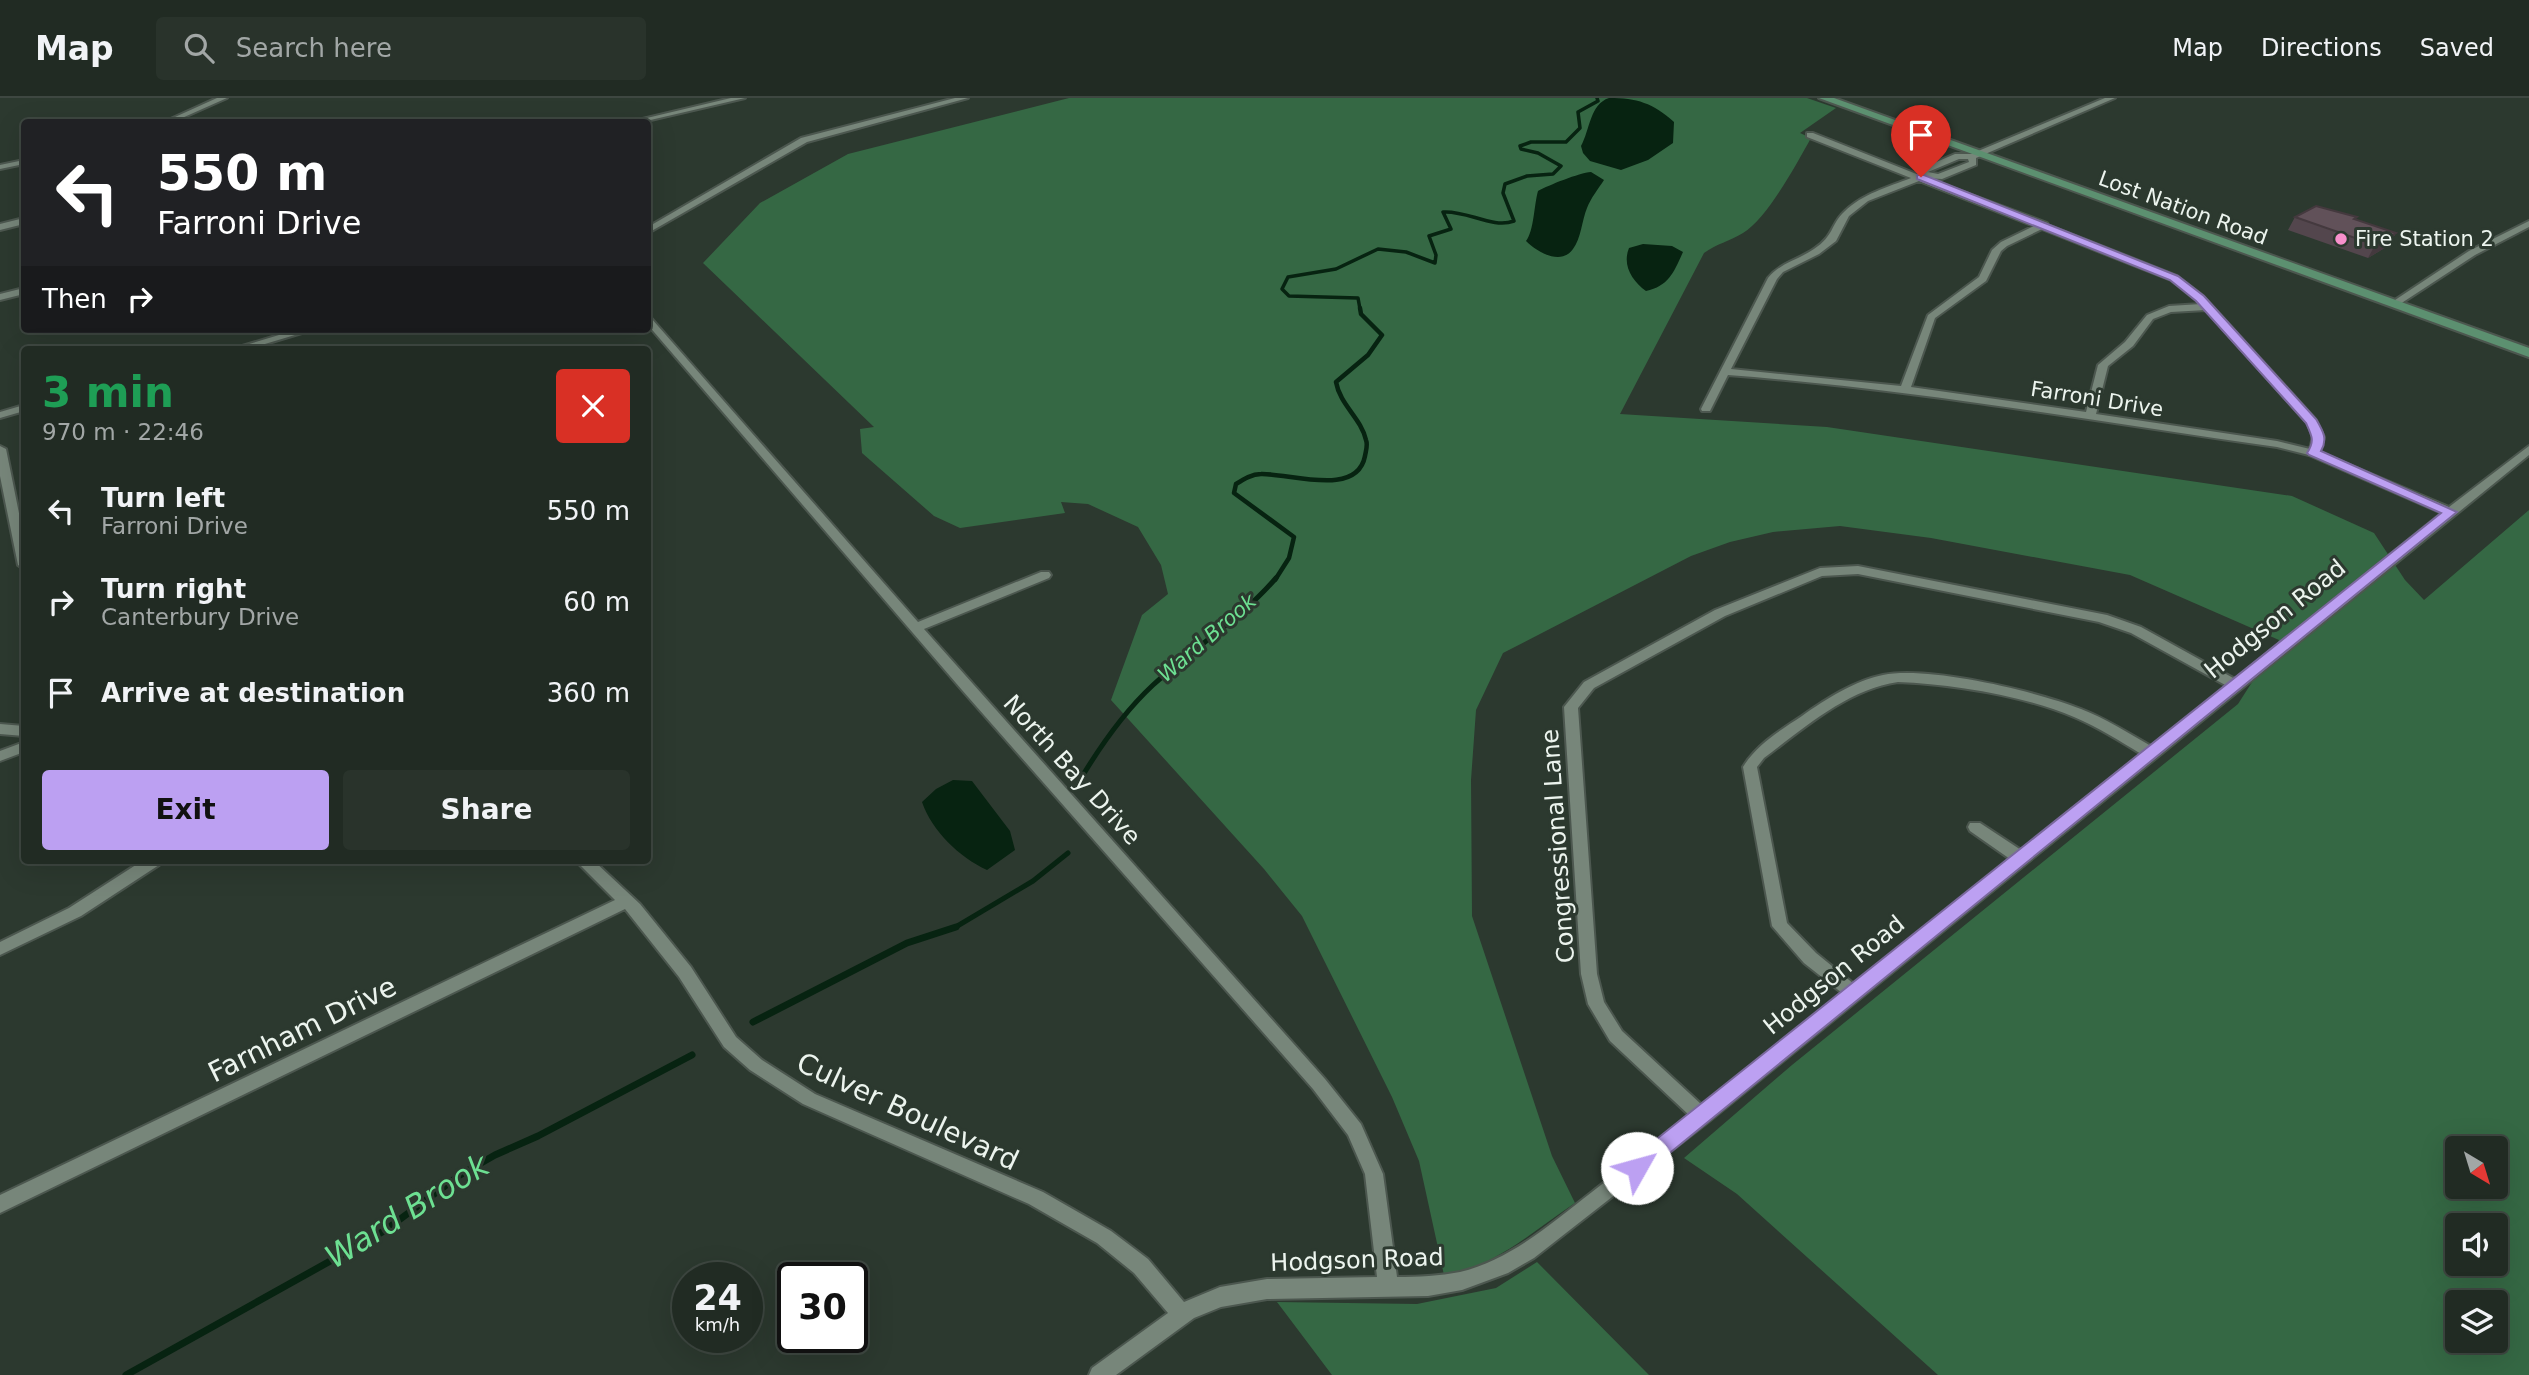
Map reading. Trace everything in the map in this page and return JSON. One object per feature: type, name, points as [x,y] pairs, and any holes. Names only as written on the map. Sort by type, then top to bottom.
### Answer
[{"type":"street","points":[[174,119],[223,98]]},
{"type":"street","points":[[647,119],[741,98]]},
{"type":"street","points":[[651,228],[804,140],[964,98]]},
{"type":"street","name":"Lost Nation Road","points":[[1824,98],[1975,156],[2529,353]]},
{"type":"street","points":[[1706,409],[1780,270],[1816,252],[1833,239],[1845,215],[1854,206],[1924,176],[1939,177],[1973,163],[1975,156],[2111,98]]},
{"type":"street","points":[[1810,135],[1924,176],[2164,273],[2186,287],[2208,307],[2312,422],[2319,437],[2314,453]]},
{"type":"street","points":[[0,167],[21,163]]},
{"type":"street","points":[[651,220],[662,222]]},
{"type":"street","points":[[0,227],[21,222]]},
{"type":"street","points":[[2394,304],[2472,253],[2529,224]]},
{"type":"street","points":[[1905,390],[1931,317],[1983,279],[1997,250],[2004,244],[2045,225]]},
{"type":"street","points":[[0,297],[21,292]]},
{"type":"street","points":[[2090,417],[2103,365],[2129,344],[2150,317],[2169,309],[2208,307]]},
{"type":"street","name":"North Bay Drive","points":[[651,323],[916,628],[1320,1084],[1355,1130],[1374,1174],[1388,1287]]},
{"type":"street","points":[[248,346],[296,333]]},
{"type":"street","name":"Farroni Drive","points":[[1725,372],[1814,378],[2277,444],[2314,453],[2450,512]]},
{"type":"street","points":[[0,415],[21,409]]},
{"type":"street","points":[[0,449],[21,541]]},
{"type":"street","name":"Hodgson Road","points":[[1099,1375],[1182,1315],[1220,1297],[1249,1290],[1388,1287],[1462,1282],[1501,1266],[1563,1226],[2529,449]]},
{"type":"street","name":"Congressional Lane","points":[[1702,1116],[1616,1036],[1596,1004],[1589,974],[1571,707],[1590,685],[1720,613],[1810,575],[1839,569],[1858,570],[2102,618],[2136,630],[2236,685]]},
{"type":"street","points":[[916,628],[1045,575]]},
{"type":"street","points":[[1853,993],[1800,949],[1780,926],[1752,789],[1750,767],[1759,754],[1848,695],[1883,680],[1914,676],[2063,708],[2094,721],[2151,753]]},
{"type":"street","points":[[0,729],[21,731]]},
{"type":"street","points":[[0,757],[21,748]]},
{"type":"street","points":[[1975,827],[2021,858]]},
{"type":"street","points":[[0,949],[75,912],[149,864]]},
{"type":"street","name":"Culver Boulevard","points":[[587,864],[627,901],[679,964],[730,1042],[757,1065],[810,1099],[1036,1198],[1104,1237],[1141,1266],[1182,1315]]},
{"type":"street","name":"Farnham Drive","points":[[0,1204],[627,901]]},
{"type":"shaded area","points":[[1069,98],[1807,98],[1836,108],[1800,133],[1811,138],[1781,190],[1762,216],[1743,233],[1704,253],[1620,414],[1827,427],[2292,496],[2374,533],[2405,580],[2424,600],[2529,510],[2529,1375],[1938,1375],[1737,1194],[1684,1158],[1792,1065],[2238,704],[2279,640],[2130,575],[1931,538],[1840,526],[1773,532],[1730,542],[1691,556],[1503,653],[1476,710],[1471,780],[1472,916],[1552,1156],[1575,1203],[1496,1256],[1479,1265],[1444,1275],[1419,1161],[1392,1097],[1302,916],[1264,869],[1111,700],[1142,615],[1168,594],[1161,565],[1138,527],[1088,504],[1061,502],[1065,513],[960,528],[934,516],[862,453],[860,429],[874,427],[703,263],[760,203],[848,154]]},
{"type":"shaded area","points":[[1609,98],[1628,99],[1659,110],[1674,122],[1673,143],[1648,160],[1621,170],[1590,161],[1581,146],[1594,112]]},
{"type":"shaded area","points":[[1591,172],[1604,180],[1589,204],[1573,249],[1568,254],[1556,257],[1543,253],[1526,241],[1538,191]]},
{"type":"shaded area","points":[[1643,244],[1672,246],[1683,252],[1665,282],[1646,291],[1636,282],[1627,260],[1629,248]]},
{"type":"shaded area","points":[[953,780],[972,781],[1010,831],[1015,850],[987,870],[966,858],[948,842],[932,823],[922,802],[936,789]]},
{"type":"shaded area","points":[[1537,1262],[1649,1375],[1332,1375],[1277,1302],[1417,1304],[1496,1288]]},
{"type":"building","points":[[2316,206],[2357,217],[2354,219],[2396,233],[2375,245],[2295,217]]},
{"type":"waterway","name":"Ward Brook","points":[[1360,309],[1358,298],[1289,296],[1282,289],[1288,277],[1336,269],[1378,249],[1406,252],[1435,263],[1436,255],[1429,236],[1451,229],[1443,212],[1497,223],[1514,221],[1503,193],[1505,184],[1527,176],[1553,174],[1561,166],[1538,153],[1521,149],[1520,146],[1531,142],[1566,142],[1580,128],[1578,112],[1598,101],[1597,98]]},
{"type":"waterway","name":"Ward Brook","points":[[1275,580],[1289,558],[1294,537],[1234,493],[1236,484],[1261,474],[1336,480],[1359,469],[1367,442],[1336,382],[1368,355],[1382,335],[1361,314],[1360,308]]},
{"type":"waterway","name":"Ward Brook","points":[[1083,775],[1133,705],[1168,672],[1232,621],[1276,578]]},
{"type":"waterway","name":"Ward Brook","points":[[955,927],[1033,881],[1068,853]]},
{"type":"waterway","name":"Ward Brook","points":[[753,1022],[907,943],[955,927]]},
{"type":"waterway","name":"Ward Brook","points":[[126,1375],[384,1231],[460,1175],[495,1155],[538,1136],[692,1055]]},
{"type":"place","name":"Fire Station 2","points":[[2341,239]]},
{"type":"route","points":[[1637,1168],[2450,512],[2314,453],[2319,437],[2312,422],[2200,298],[2174,278],[1921,177]]}]
